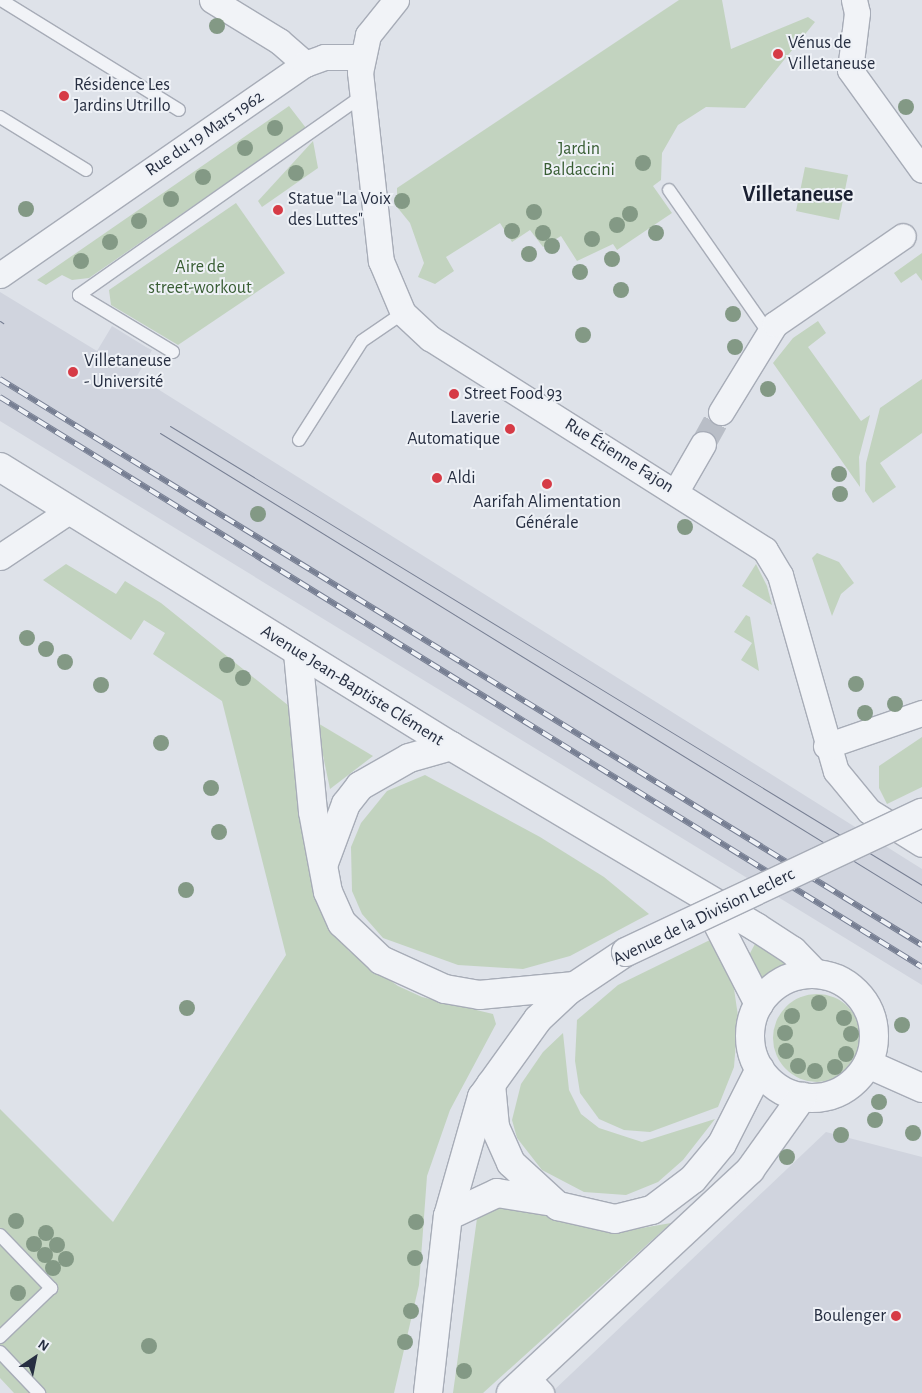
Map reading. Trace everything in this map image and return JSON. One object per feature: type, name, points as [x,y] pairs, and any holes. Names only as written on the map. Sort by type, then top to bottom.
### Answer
[{"type":"street","points":[[212,0],[280,41],[305,64]]},
{"type":"street","points":[[361,57],[375,22],[396,0]]},
{"type":"street","points":[[854,0],[857,13],[850,51],[851,73],[922,170]]},
{"type":"street","name":"Rue du 19 Mars 1962","points":[[0,275],[305,64],[324,57],[361,57]]},
{"type":"street","name":"Rue Étienne Fajon","points":[[361,57],[362,97],[381,262],[403,313],[430,338],[754,540],[773,560],[826,746],[857,800],[922,844]]},
{"type":"street","points":[[721,412],[768,332],[903,236]]},
{"type":"street","points":[[676,491],[703,444]]},
{"type":"street","name":"Avenue Jean-Baptiste Clément","points":[[0,467],[298,653],[706,901],[793,951],[815,974]]},
{"type":"street","points":[[0,557],[69,511]]},
{"type":"street","points":[[298,653],[313,812],[330,901],[342,923],[381,960],[416,979],[479,995],[575,986]]},
{"type":"street","points":[[826,746],[922,713]]},
{"type":"street","points":[[324,863],[356,790],[409,758],[451,746]]},
{"type":"street","name":"Avenue de la Division Leclerc","points":[[424,1385],[448,1216],[472,1126],[491,1081],[538,1019],[575,986],[626,952],[922,813]]},
{"type":"street","points":[[706,901],[759,1004]]},
{"type":"street","points":[[815,974],[844,982],[866,1005],[875,1037],[868,1064],[852,1084],[837,1094],[802,1097],[778,1088],[760,1069],[750,1036],[759,1004],[783,981],[815,974]]},
{"type":"street","points":[[868,1064],[922,1088]]},
{"type":"street","points":[[448,1216],[497,1193],[550,1202],[585,1215],[615,1219],[640,1215],[665,1202],[722,1144],[760,1069]]},
{"type":"street","points":[[491,1081],[495,1127],[503,1154],[550,1202]]},
{"type":"street","points":[[527,1388],[750,1170],[802,1097]]},
{"type":"lane","points":[[1,0],[179,110]]},
{"type":"lane","points":[[173,352],[79,295],[362,97]]},
{"type":"lane","points":[[0,117],[86,170]]},
{"type":"lane","points":[[669,190],[768,332]]},
{"type":"lane","points":[[300,440],[362,341],[403,313]]},
{"type":"lane","points":[[0,1235],[51,1288],[0,1337]]},
{"type":"lane","points":[[0,1352],[39,1393]]},
{"type":"shaded area","points":[[0,292],[97,351],[112,326],[152,350],[137,376],[922,869],[922,985],[0,421]]},
{"type":"shaded area","points":[[826,1132],[922,1157],[922,1393],[551,1393]]},
{"type":"green space","name":"Jardin Baldaccini","points":[[679,0],[722,0],[731,49],[808,17],[815,22],[745,108],[706,107],[678,125],[662,153],[661,180],[653,186],[672,213],[617,250],[613,244],[577,261],[561,236],[543,247],[530,230],[512,242],[500,223],[446,257],[454,271],[435,284],[418,277],[424,263],[410,223],[397,207],[397,188]]},
{"type":"green space","points":[[289,106],[306,128],[89,278],[72,280],[62,275],[46,285],[37,280]]},
{"type":"green space","points":[[313,141],[318,168],[262,207],[258,201]]},
{"type":"green space","points":[[805,167],[848,175],[839,220],[796,211]]},
{"type":"green space","name":"Aire de street-workout","points":[[236,203],[285,273],[178,345],[111,305],[109,290]]},
{"type":"green space","points":[[922,253],[922,281],[916,273],[901,283],[894,273]]},
{"type":"green space","points":[[818,321],[826,333],[808,347],[861,421],[870,415],[859,457],[860,487],[773,363],[793,338]]},
{"type":"green space","points":[[922,379],[922,433],[880,463],[896,487],[873,503],[865,491],[866,463],[880,408]]},
{"type":"green space","points":[[817,553],[839,562],[854,583],[841,594],[832,616],[812,558]]},
{"type":"green space","points":[[66,564],[116,594],[125,581],[161,603],[289,706],[297,788],[313,884],[326,921],[349,951],[398,986],[422,997],[493,1014],[496,1024],[450,1110],[427,1176],[419,1285],[394,1393],[14,1393],[0,1378],[0,1109],[113,1222],[286,955],[222,701],[153,654],[165,633],[144,620],[131,640],[43,580]]},
{"type":"green space","points":[[756,564],[767,586],[772,605],[742,586]]},
{"type":"green space","points":[[746,615],[750,617],[759,671],[741,660],[752,643],[734,632]]},
{"type":"green space","points":[[316,722],[373,756],[330,789]]},
{"type":"green space","points":[[922,737],[922,787],[887,804],[879,788],[879,766]]},
{"type":"green space","points":[[425,775],[540,837],[604,877],[649,914],[570,956],[523,969],[458,965],[383,938],[362,914],[352,891],[351,847],[361,823],[387,791]]},
{"type":"green space","points":[[712,939],[733,982],[738,1016],[734,1067],[718,1107],[650,1132],[624,1130],[599,1119],[580,1093],[575,1061],[577,1020],[618,985]]},
{"type":"green space","points":[[756,942],[796,970],[764,990],[748,957]]},
{"type":"green space","points":[[817,994],[834,997],[842,1001],[854,1013],[858,1021],[861,1038],[858,1055],[854,1063],[842,1075],[834,1079],[817,1082],[800,1079],[792,1075],[780,1063],[776,1055],[773,1038],[776,1021],[780,1013],[792,1001],[800,997]]},
{"type":"green space","points":[[563,1033],[569,1090],[581,1114],[599,1128],[642,1142],[715,1119],[683,1160],[658,1182],[626,1195],[584,1192],[542,1170],[517,1138],[512,1120],[521,1084],[543,1052]]},
{"type":"green space","points":[[490,1206],[526,1206],[613,1233],[671,1223],[483,1393],[453,1393],[478,1211]]},
{"type":"tunnel","points":[[703,444],[721,412]]},
{"type":"tram line","points":[[170,426],[922,885]]},
{"type":"tram line","points":[[160,433],[922,903]]},
{"type":"railway","points":[[0,379],[922,945]]},
{"type":"railway","points":[[0,397],[922,967]]},
{"type":"place","name":"Vénus de Villetaneuse","points":[[778,54]]},
{"type":"place","name":"Résidence Les Jardins Utrillo","points":[[64,96]]},
{"type":"place","name":"Statue \"La Voix des Luttes\"","points":[[278,210]]},
{"type":"place","name":"Villetaneuse - Université","points":[[73,372]]},
{"type":"place","name":"Street Food 93","points":[[454,394]]},
{"type":"place","name":"Laverie Automatique","points":[[510,429]]},
{"type":"place","name":"Aldi","points":[[437,478]]},
{"type":"place","name":"Aarifah Alimentation Générale","points":[[547,484]]},
{"type":"place","name":"Boulenger","points":[[896,1316]]},
{"type":"district","name":"Villetaneuse","points":[[798,195]]}]
